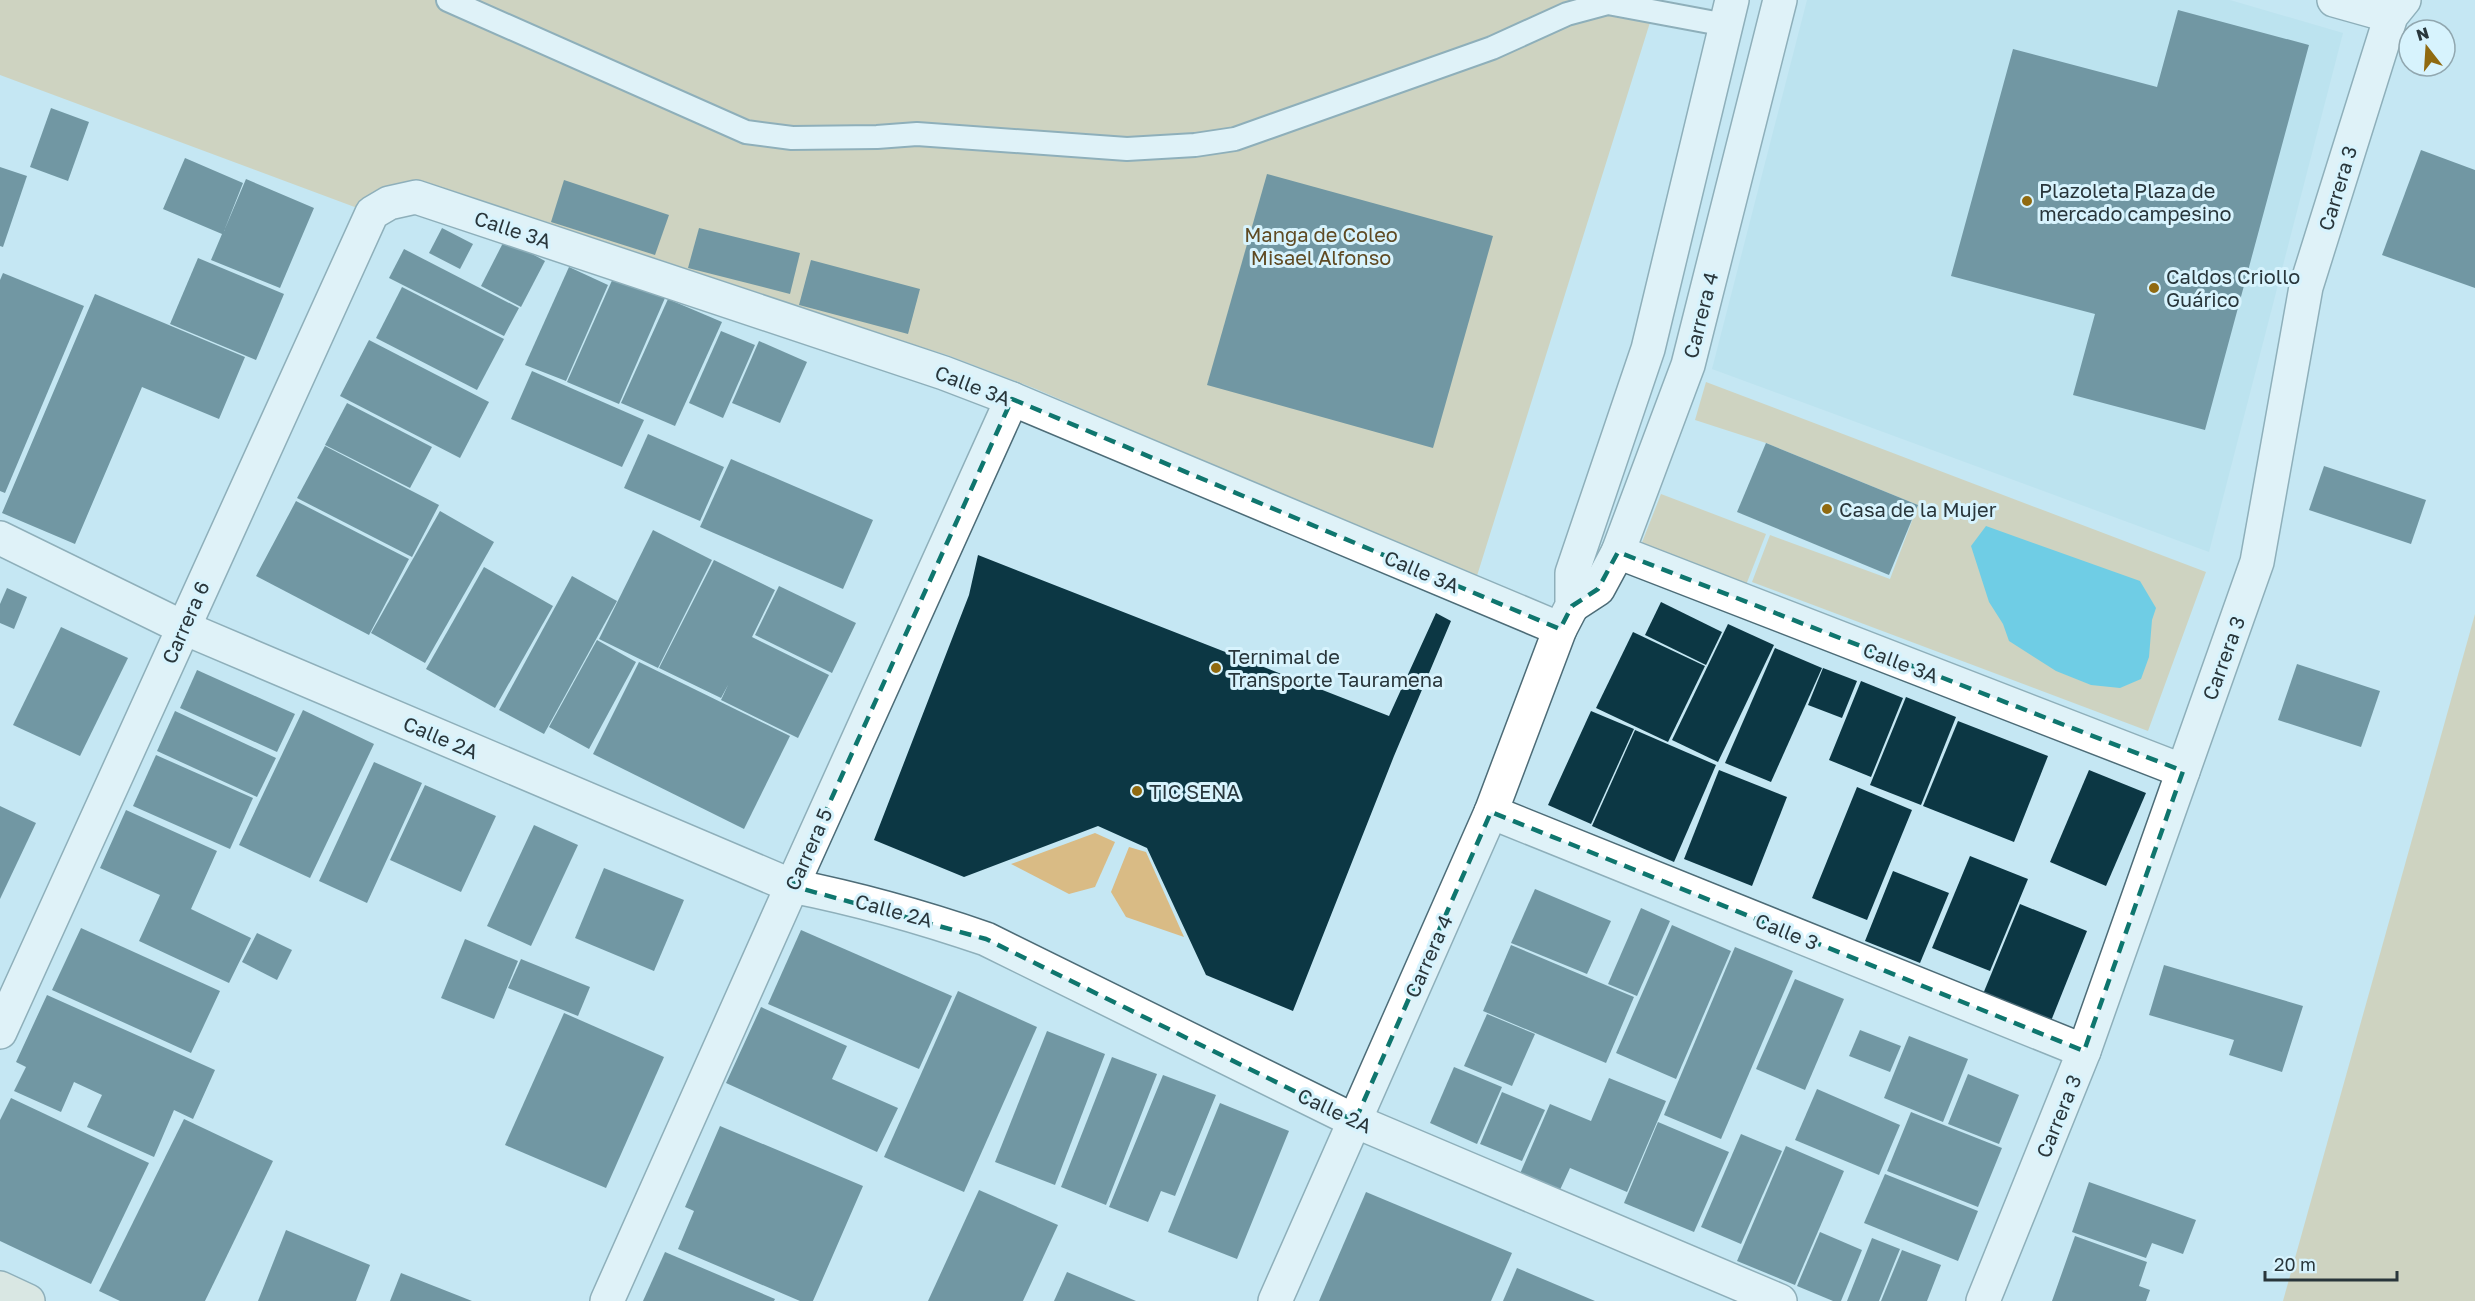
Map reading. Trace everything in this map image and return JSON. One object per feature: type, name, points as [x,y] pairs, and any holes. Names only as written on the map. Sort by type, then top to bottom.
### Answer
[{"type":"main road","points":[[0,1288],[28,1301]]},
{"type":"street","name":"Carrera 4","points":[[1566,617],[1598,589],[1618,552],[1688,365],[1780,0]]},
{"type":"street","points":[[2334,0],[2397,8]]},
{"type":"street","name":"Carrera 3","points":[[1983,1301],[2084,1051],[2257,562],[2306,287],[2397,8]]},
{"type":"street","name":"Carrera 4","points":[[1275,1301],[1491,812],[1566,617],[1572,573],[1648,349],[1729,13]]},
{"type":"street","name":"Calle 3A","points":[[372,213],[389,203],[416,197],[944,373],[1566,617]]},
{"type":"street","name":"Carrera 6","points":[[0,1032],[372,213]]},
{"type":"street","name":"Carrera 5","points":[[607,1301],[1012,399]]},
{"type":"street","name":"Calle 2A","points":[[0,538],[182,627],[792,886],[842,896],[932,920],[986,939],[1355,1121],[1780,1301]]},
{"type":"street","name":"Calle 3A","points":[[1618,552],[2183,771]]},
{"type":"street","name":"Calle 3","points":[[1491,812],[2084,1051]]},
{"type":"lane","points":[[448,0],[746,132],[792,138],[917,134],[1128,149],[1195,145],[1235,139],[1492,48],[1567,14],[1606,2],[1729,13]]},
{"type":"highlighted area","points":[[1012,399],[1560,629],[1572,606],[1598,589],[1618,552],[2183,771],[2084,1051],[1491,812],[1355,1121],[986,939],[792,886]]},
{"type":"shaded area","name":"Plazoleta Plaza de mercado campesino","points":[[1807,0],[2230,0],[2343,33],[2209,552],[1712,369]]},
{"type":"green space","name":"Manga de Coleo Misael Alfonso","points":[[0,0],[1657,0],[1476,579],[1036,389],[947,355],[417,190],[360,209],[0,75]]},
{"type":"green space","points":[[1706,382],[2206,572],[2148,731],[1752,582],[1770,535],[1890,579],[1918,505],[1766,443],[1695,420]]},
{"type":"green space","points":[[1661,494],[1766,534],[1746,585],[1641,545]]},
{"type":"green space","points":[[2475,614],[2475,1301],[2283,1301]]},
{"type":"green space","points":[[1095,833],[1115,842],[1095,887],[1069,894],[1011,864]]},
{"type":"green space","points":[[1129,847],[1146,852],[1184,937],[1126,917],[1111,892]]},
{"type":"water","points":[[1986,526],[2140,581],[2156,608],[2152,620],[2149,657],[2141,679],[2120,688],[2091,685],[2056,671],[2009,641],[2003,624],[1989,602],[1971,546]]},
{"type":"building","points":[[2178,10],[2309,45],[2205,430],[2073,395],[2095,314],[1951,276],[2013,49],[2157,87]]},
{"type":"building","points":[[51,108],[89,122],[68,181],[30,167]]},
{"type":"building","points":[[2421,150],[2475,170],[2475,288],[2382,255]]},
{"type":"building","points":[[185,158],[243,183],[224,231],[246,179],[314,208],[280,288],[211,260],[222,234],[163,209]]},
{"type":"building","points":[[0,167],[27,176],[3,247],[0,246]]},
{"type":"building","points":[[1267,174],[1493,236],[1433,448],[1207,385]]},
{"type":"building","points":[[564,180],[669,215],[655,255],[551,222]]},
{"type":"building","points":[[442,228],[473,244],[460,269],[429,253]]},
{"type":"building","points":[[699,228],[800,253],[790,294],[688,268]]},
{"type":"building","points":[[505,239],[545,261],[521,307],[481,286]]},
{"type":"building","points":[[404,249],[519,308],[504,336],[389,278]]},
{"type":"building","points":[[198,258],[284,294],[256,360],[170,324]]},
{"type":"building","points":[[811,260],[920,289],[908,334],[799,305]]},
{"type":"building","points":[[569,267],[608,285],[566,381],[525,365]]},
{"type":"building","points":[[3,273],[84,306],[5,493],[0,491],[0,280]]},
{"type":"building","points":[[614,276],[665,298],[619,404],[567,382]]},
{"type":"building","points":[[402,287],[504,339],[477,390],[376,338]]},
{"type":"building","points":[[95,294],[245,357],[219,419],[142,387],[75,544],[2,513]]},
{"type":"building","points":[[668,299],[722,322],[675,426],[621,403]]},
{"type":"building","points":[[721,331],[755,345],[723,418],[689,403]]},
{"type":"building","points":[[369,340],[489,402],[460,458],[340,396]]},
{"type":"building","points":[[759,341],[807,362],[780,423],[732,403]]},
{"type":"building","points":[[532,371],[644,420],[622,467],[511,419]]},
{"type":"building","points":[[347,403],[432,447],[410,488],[325,445]]},
{"type":"building","points":[[648,434],[724,467],[700,521],[624,488]]},
{"type":"building","name":"Casa de la Mujer","points":[[1766,443],[1918,505],[1889,575],[1737,512]]},
{"type":"building","points":[[325,446],[439,505],[412,557],[297,498]]},
{"type":"building","points":[[731,459],[873,520],[843,589],[700,527]]},
{"type":"building","points":[[2324,466],[2426,500],[2411,544],[2309,510]]},
{"type":"building","points":[[296,501],[409,559],[369,635],[256,576]]},
{"type":"building","points":[[440,511],[494,542],[425,663],[371,633]]},
{"type":"building","points":[[653,530],[712,560],[658,668],[599,639]]},
{"type":"building","name":"TIC SENA","points":[[978,555],[1389,716],[1436,613],[1451,621],[1394,756],[1293,1011],[1206,975],[1147,848],[1098,826],[964,877],[874,840],[969,595]]},
{"type":"building","points":[[714,560],[775,590],[752,637],[829,675],[798,738],[721,700],[728,685],[721,698],[659,668]]},
{"type":"building","points":[[484,567],[553,606],[495,708],[426,669]]},
{"type":"building","points":[[572,576],[617,601],[544,734],[499,710]]},
{"type":"building","points":[[779,586],[856,623],[832,673],[755,635]]},
{"type":"building","points":[[7,588],[27,597],[14,629],[0,623],[0,604]]},
{"type":"building","points":[[1661,602],[1722,632],[1706,665],[1645,635]]},
{"type":"building","points":[[1728,624],[1774,645],[1718,762],[1672,740]]},
{"type":"building","points":[[61,627],[128,658],[80,756],[13,725]]},
{"type":"building","points":[[1633,632],[1705,666],[1668,742],[1596,708]]},
{"type":"building","points":[[597,640],[636,662],[589,749],[549,727]]},
{"type":"building","points":[[1775,648],[1822,668],[1771,782],[1725,763]]},
{"type":"building","points":[[639,662],[790,736],[744,829],[593,754]]},
{"type":"building","points":[[2297,664],[2380,691],[2361,747],[2278,720]]},
{"type":"building","points":[[1823,668],[1857,681],[1842,718],[1808,705]]},
{"type":"building","points":[[197,670],[295,714],[277,752],[180,708]]},
{"type":"building","points":[[1861,681],[1903,698],[1871,777],[1829,760]]},
{"type":"building","points":[[1906,697],[1956,717],[1921,805],[1870,785]]},
{"type":"building","points":[[303,710],[374,744],[310,878],[239,845]]},
{"type":"building","points":[[175,711],[276,758],[257,797],[157,751]]},
{"type":"building","points":[[1591,711],[1634,729],[1591,824],[1548,805]]},
{"type":"building","points":[[1958,721],[2048,756],[2014,842],[1923,806]]},
{"type":"building","points":[[1635,730],[1716,765],[1674,862],[1592,826]]},
{"type":"building","points":[[156,755],[253,798],[230,849],[133,806]]},
{"type":"building","points":[[374,762],[422,783],[367,903],[319,881]]},
{"type":"building","points":[[1719,770],[1787,797],[1752,886],[1684,859]]},
{"type":"building","points":[[2089,770],[2146,793],[2106,886],[2050,862]]},
{"type":"building","points":[[425,785],[496,816],[461,892],[390,860]]},
{"type":"building","points":[[1857,787],[1912,810],[1867,920],[1812,898]]},
{"type":"building","points":[[0,806],[36,823],[0,899]]},
{"type":"building","points":[[126,810],[217,851],[191,909],[251,938],[229,983],[139,941],[160,895],[100,868]]},
{"type":"building","points":[[534,825],[578,845],[531,946],[487,926]]},
{"type":"building","points":[[1970,856],[2028,879],[1990,971],[1932,948]]},
{"type":"building","points":[[604,868],[684,900],[654,971],[575,938]]},
{"type":"building","points":[[1893,871],[1949,893],[1920,963],[1865,941]]},
{"type":"building","points":[[1535,889],[1611,921],[1587,974],[1511,943]]},
{"type":"building","points":[[2020,904],[2087,931],[2051,1021],[1983,994]]},
{"type":"building","points":[[1641,908],[1670,921],[1637,996],[1608,984]]},
{"type":"building","points":[[1672,925],[1731,951],[1676,1079],[1616,1053]]},
{"type":"building","points":[[81,928],[220,991],[191,1053],[52,990]]},
{"type":"building","points":[[801,930],[952,996],[919,1069],[768,1004]]},
{"type":"building","points":[[257,933],[292,950],[277,980],[242,962]]},
{"type":"building","points":[[465,939],[518,961],[494,1019],[441,998]]},
{"type":"building","points":[[1511,945],[1634,997],[1606,1063],[1483,1011]]},
{"type":"building","points":[[1735,947],[1793,971],[1721,1139],[1664,1115]]},
{"type":"building","points":[[521,959],[590,987],[578,1016],[508,988]]},
{"type":"building","points":[[2164,965],[2303,1006],[2282,1072],[2229,1055],[2234,1040],[2149,1015]]},
{"type":"building","points":[[1795,979],[1844,999],[1805,1090],[1756,1069]]},
{"type":"building","points":[[958,991],[1037,1027],[964,1192],[884,1157]]},
{"type":"building","points":[[47,995],[215,1070],[193,1119],[174,1110],[154,1157],[87,1127],[102,1095],[74,1082],[61,1112],[14,1091],[26,1067],[16,1062]]},
{"type":"building","points":[[761,1007],[847,1046],[832,1079],[898,1108],[877,1152],[726,1083]]},
{"type":"building","points":[[564,1013],[664,1057],[606,1188],[505,1145]]},
{"type":"building","points":[[1487,1014],[1535,1034],[1512,1086],[1464,1066]]},
{"type":"building","points":[[1860,1030],[1901,1046],[1890,1072],[1849,1056]]},
{"type":"building","points":[[1047,1031],[1105,1054],[1055,1185],[995,1162]]},
{"type":"building","points":[[1909,1036],[1968,1059],[1943,1122],[1884,1098]]},
{"type":"building","points":[[1112,1057],[1157,1074],[1106,1205],[1061,1187]]},
{"type":"building","points":[[1454,1067],[1502,1087],[1477,1144],[1430,1123]]},
{"type":"building","points":[[1968,1074],[2019,1095],[1999,1144],[1948,1124]]},
{"type":"building","points":[[1163,1075],[1216,1095],[1175,1196],[1161,1191],[1148,1222],[1109,1207]]},
{"type":"building","points":[[1609,1078],[1666,1101],[1627,1192],[1570,1168],[1559,1192],[1519,1176],[1550,1104],[1591,1121]]},
{"type":"building","points":[[1817,1089],[1900,1125],[1879,1175],[1795,1140]]},
{"type":"building","points":[[1502,1092],[1545,1110],[1522,1161],[1480,1144]]},
{"type":"building","points":[[11,1098],[149,1163],[91,1284],[0,1241],[0,1120]]},
{"type":"building","points":[[1220,1103],[1289,1131],[1237,1259],[1168,1232]]},
{"type":"building","points":[[1911,1112],[2002,1148],[1978,1207],[1887,1171]]},
{"type":"building","points":[[184,1119],[273,1161],[205,1301],[120,1301],[99,1291]]},
{"type":"building","points":[[1658,1122],[1729,1152],[1694,1232],[1624,1203]]},
{"type":"building","points":[[720,1126],[863,1186],[813,1301],[800,1301],[678,1249],[694,1211],[685,1207]]},
{"type":"building","points":[[1741,1134],[1782,1151],[1741,1244],[1701,1227]]},
{"type":"building","points":[[1786,1146],[1844,1171],[1795,1285],[1737,1261]]},
{"type":"building","points":[[1885,1174],[1978,1211],[1958,1261],[1864,1223]]},
{"type":"building","points":[[2089,1182],[2196,1220],[2183,1254],[2152,1243],[2146,1258],[2072,1232]]},
{"type":"building","points":[[979,1190],[1058,1225],[1023,1301],[928,1301]]},
{"type":"building","points":[[1366,1192],[1512,1253],[1491,1301],[1319,1301]]},
{"type":"building","points":[[286,1230],[370,1265],[356,1301],[258,1301]]},
{"type":"building","points":[[1820,1232],[1862,1250],[1841,1301],[1833,1301],[1797,1286]]},
{"type":"building","points":[[2075,1236],[2147,1262],[2139,1286],[2150,1290],[2146,1301],[2052,1301]]},
{"type":"building","points":[[1872,1238],[1900,1249],[1879,1301],[1847,1301]]},
{"type":"building","points":[[1902,1250],[1941,1265],[1927,1301],[1881,1301]]},
{"type":"building","points":[[665,1252],[775,1299],[774,1301],[643,1301]]},
{"type":"building","points":[[1517,1268],[1595,1301],[1503,1301]]},
{"type":"building","points":[[1067,1272],[1136,1301],[1054,1301]]},
{"type":"building","points":[[401,1273],[472,1301],[390,1301]]},
{"type":"place","name":"Plazoleta Plaza de mercado campesino","points":[[2027,201]]},
{"type":"place","name":"Caldos Criollo Guárico","points":[[2154,288]]},
{"type":"place","name":"Casa de la Mujer","points":[[1827,509]]},
{"type":"place","name":"Ternimal de Transporte Tauramena","points":[[1216,668]]},
{"type":"place","name":"TIC SENA","points":[[1137,791]]}]
